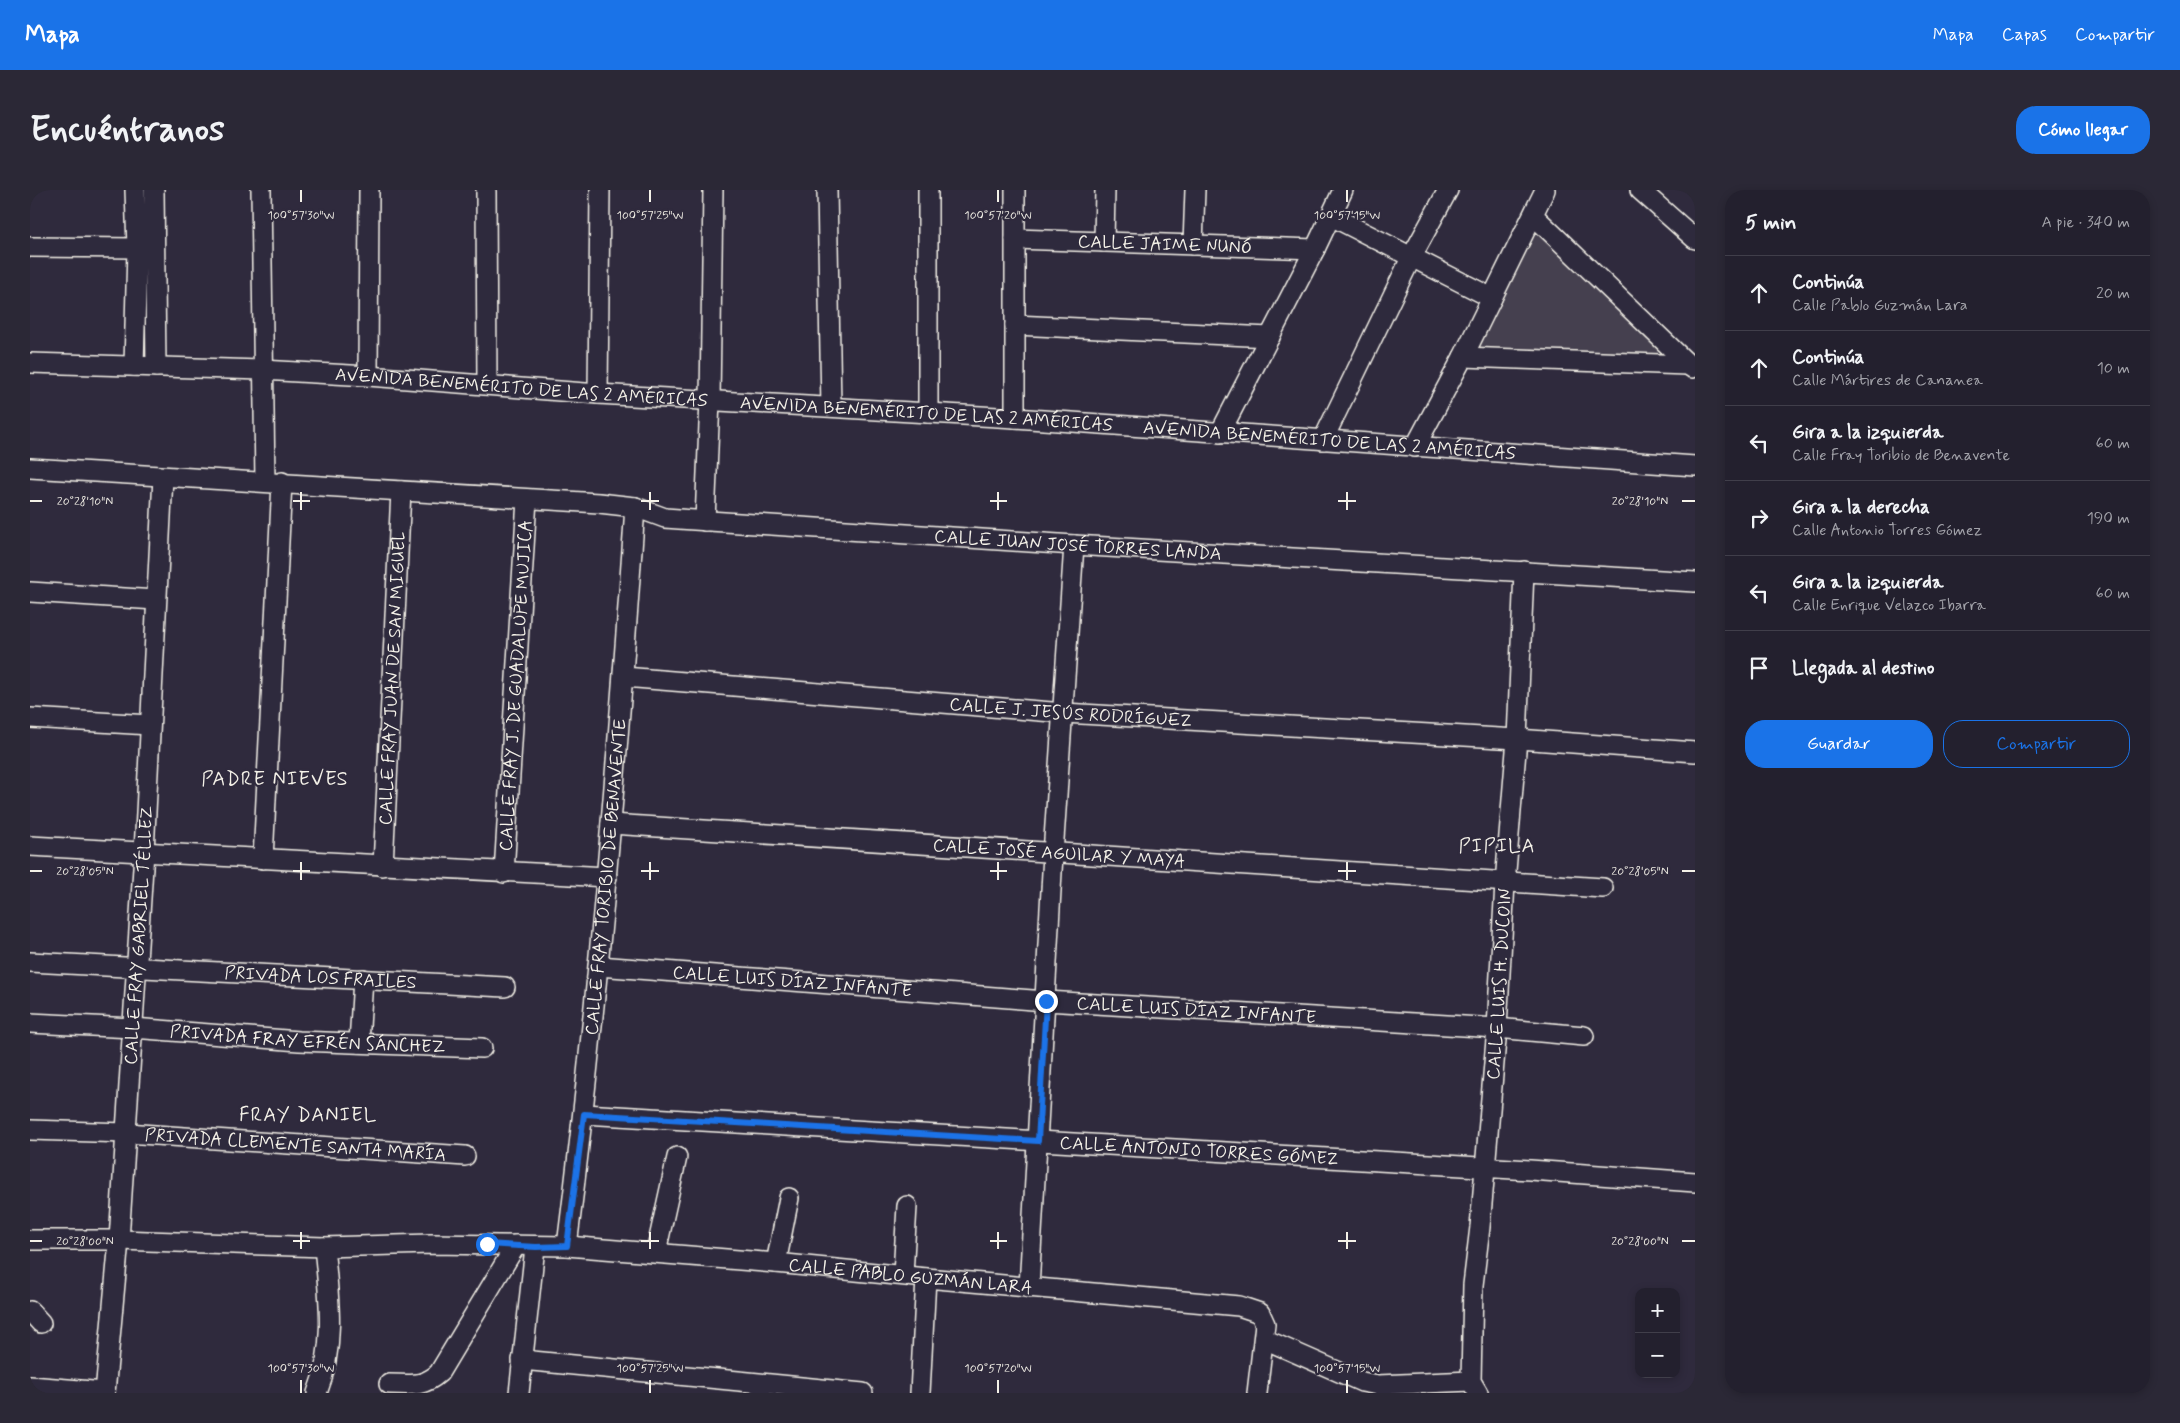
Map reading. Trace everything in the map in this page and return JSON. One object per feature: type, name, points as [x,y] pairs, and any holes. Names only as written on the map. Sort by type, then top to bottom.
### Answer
[{"type":"street","points":[[134,366],[137,248],[136,190]]},
{"type":"street","points":[[154,190],[156,367]]},
{"type":"street","points":[[261,190],[262,370],[273,482],[263,859]]},
{"type":"street","points":[[368,376],[369,190]]},
{"type":"street","points":[[486,190],[487,385]]},
{"type":"street","points":[[598,394],[600,190]]},
{"type":"street","points":[[705,520],[710,400],[713,190]]},
{"type":"street","points":[[828,190],[831,407]]},
{"type":"street","points":[[928,190],[928,413]]},
{"type":"street","points":[[1014,190],[1015,418]]},
{"type":"street","points":[[1104,242],[1105,190]]},
{"type":"street","points":[[1193,245],[1194,190]]},
{"type":"street","points":[[1220,433],[1315,250],[1343,190]]},
{"type":"street","points":[[1323,440],[1412,256],[1448,190]]},
{"type":"street","points":[[1415,447],[1464,357],[1545,190]]},
{"type":"street","points":[[1640,190],[1695,239]]},
{"type":"street","points":[[1331,216],[1492,298]]},
{"type":"street","points":[[1534,216],[1691,367]]},
{"type":"street","name":"CALLE JAIME NUNÓ","points":[[1015,239],[1315,250]]},
{"type":"street","points":[[30,247],[137,248]]},
{"type":"street","points":[[1015,325],[1270,337]]},
{"type":"street","points":[[1464,357],[1691,367]]},
{"type":"street","name":"AVENIDA BENEMÉRITO DE LAS 2 AMÉRICAS","points":[[30,363],[262,370],[368,376],[598,394],[1015,418],[1695,466]]},
{"type":"street","name":"CALLE JUAN JOSÉ TORRES LANDA","points":[[30,468],[600,503],[635,508],[666,518],[1074,545],[1695,582]]},
{"type":"street","name":"CALLE FRAY GABRIEL TÉLLEZ","points":[[105,1392],[119,1240],[137,966],[163,477]]},
{"type":"street","name":"CALLE FRAY JUAN DE SAN MIGUEL","points":[[383,866],[401,491]]},
{"type":"street","name":"CALLE FRAY J. DE GUADALUPE MUJICA","points":[[504,872],[527,499]]},
{"type":"street","name":"CALLE FRAY TORIBIO DE BENAVENTE","points":[[567,1246],[584,1114],[599,966],[624,677],[635,508]]},
{"type":"street","points":[[1029,1288],[1053,854],[1074,545]]},
{"type":"street","name":"CALLE LUIS H. DUCOIN","points":[[1474,1387],[1473,1285],[1497,1028],[1505,883],[1517,739],[1524,571]]},
{"type":"street","points":[[30,592],[156,600]]},
{"type":"street","name":"CALLE J. JESÚS RODRÍGUEZ","points":[[624,677],[1064,713],[1517,739],[1695,752]]},
{"type":"street","points":[[30,718],[150,725]]},
{"type":"street","name":"CALLE JOSÉ AGUILAR Y MAYA","points":[[611,824],[1603,888]]},
{"type":"street","points":[[30,846],[607,877]]},
{"type":"street","name":"PRIVADA LOS FRAILES","points":[[30,962],[505,986]]},
{"type":"street","name":"CALLE LUIS DÍAZ INFANTE","points":[[599,966],[1046,1001],[1497,1028],[1584,1036]]},
{"type":"street","points":[[359,1044],[363,979]]},
{"type":"street","name":"PRIVADA FRAY EFRÉN SÁNCHEZ","points":[[30,1023],[133,1028],[299,1041],[482,1048]]},
{"type":"street","name":"CALLE ANTONIO TORRES GÓMEZ","points":[[584,1114],[1485,1167],[1695,1182]]},
{"type":"street","name":"PRIVADA CLEMENTE SANTA MARÍA","points":[[30,1130],[126,1133],[465,1156]]},
{"type":"street","points":[[656,1252],[676,1158]]},
{"type":"street","points":[[776,1263],[789,1198]]},
{"type":"street","points":[[903,1275],[907,1206]]},
{"type":"street","points":[[30,1240],[119,1240],[324,1247],[431,1244],[536,1247],[519,1393]]},
{"type":"street","points":[[389,1384],[422,1384],[430,1381],[439,1373],[516,1245]]},
{"type":"street","name":"CALLE PABLO GUZMÁN LARA","points":[[536,1247],[567,1246],[656,1252],[1029,1288],[1202,1302],[1255,1310],[1263,1317],[1265,1324],[1264,1339]]},
{"type":"street","points":[[317,1393],[329,1354],[331,1331],[324,1247]]},
{"type":"street","points":[[920,1393],[926,1278]]},
{"type":"street","points":[[1257,1393],[1264,1339],[1362,1382],[1378,1385],[1474,1387]]},
{"type":"street","points":[[522,1360],[863,1393]]},
{"type":"street","points":[[30,1386],[105,1392]]},
{"type":"shaded area","points":[[1538,228],[1674,357],[1471,353]]},
{"type":"district","name":"PADRE NIEVES","points":[[275,778]]},
{"type":"district","name":"PIPILA","points":[[1497,845]]},
{"type":"district","name":"FRAY DANIEL","points":[[308,1114]]},
{"type":"route","points":[[487,1244],[536,1247],[567,1246],[584,1114],[1038,1141],[1046,1001]]}]
